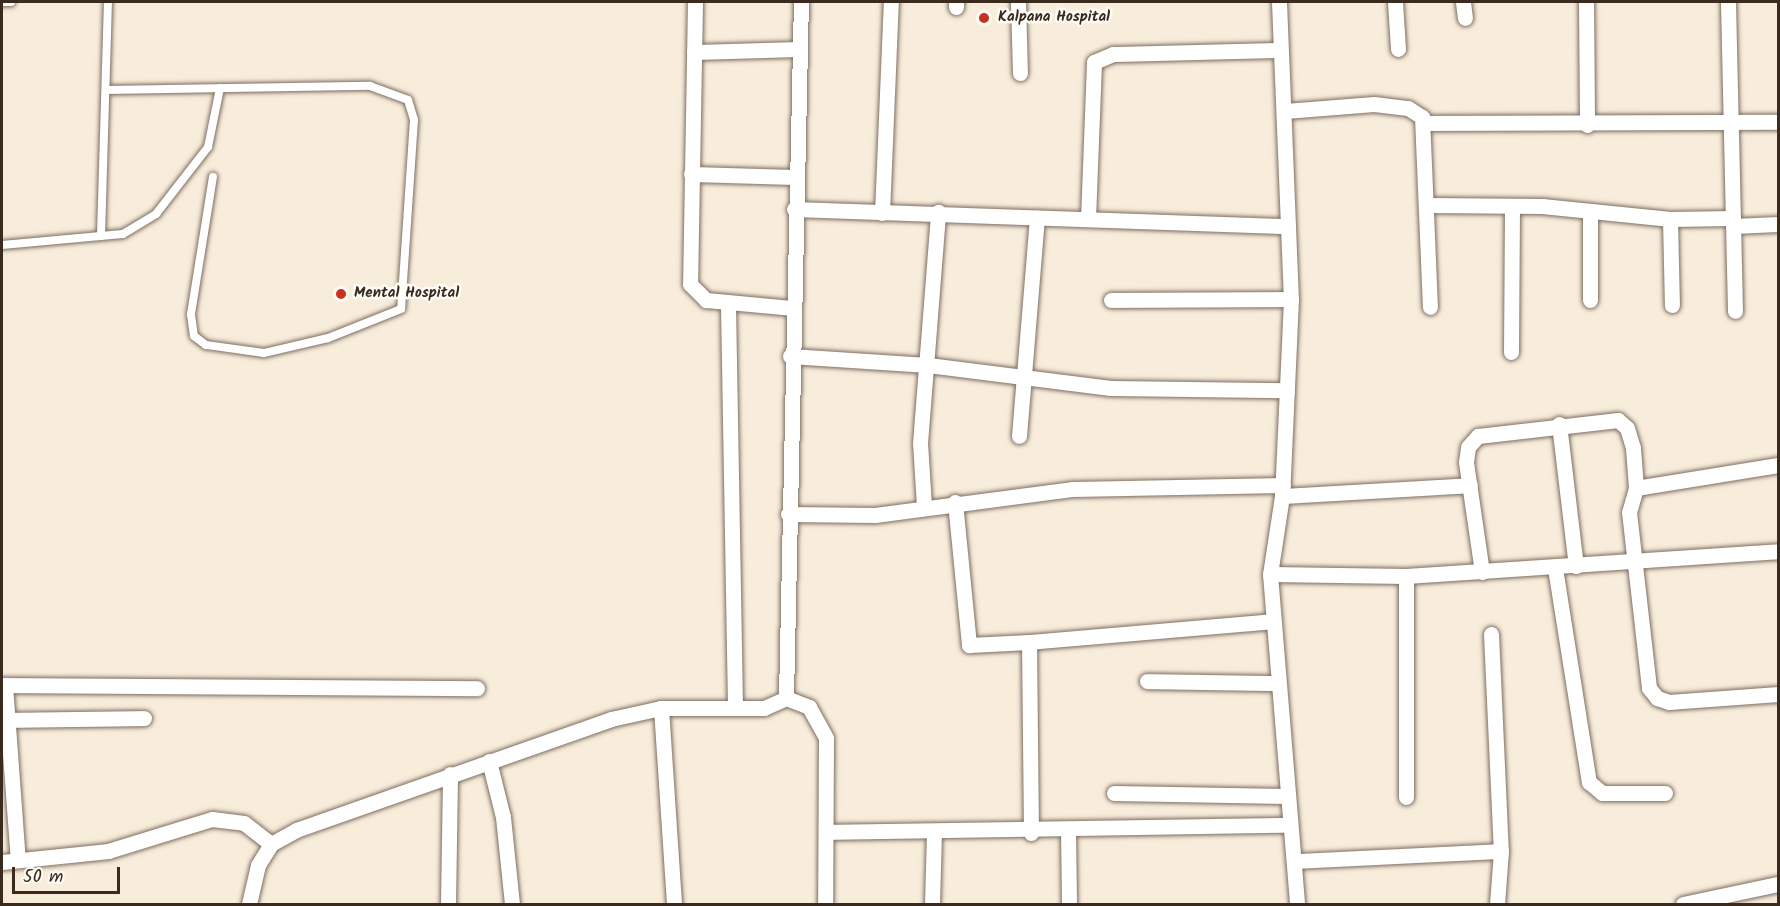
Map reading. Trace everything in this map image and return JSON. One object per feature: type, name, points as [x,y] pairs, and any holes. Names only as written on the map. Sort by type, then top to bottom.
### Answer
[{"type":"street","points":[[695,2],[690,284],[696,295],[728,305],[792,308]]},
{"type":"street","points":[[786,698],[790,356],[801,2]]},
{"type":"street","points":[[882,213],[891,2]]},
{"type":"street","points":[[1018,2],[1020,74]]},
{"type":"street","points":[[1279,2],[1291,299],[1282,490],[1270,574],[1289,825],[1296,861],[1297,904]]},
{"type":"street","points":[[1395,2],[1398,49]]},
{"type":"street","points":[[1463,2],[1465,18]]},
{"type":"street","points":[[1586,2],[1587,125]]},
{"type":"street","points":[[1728,2],[1734,311]]},
{"type":"street","points":[[694,52],[800,49]]},
{"type":"street","points":[[1088,219],[1094,62],[1113,54],[1280,50]]},
{"type":"street","points":[[1285,111],[1374,104],[1408,108],[1425,123],[1587,125],[1779,122]]},
{"type":"street","points":[[1425,123],[1430,308]]},
{"type":"street","points":[[691,174],[795,177]]},
{"type":"street","points":[[1427,205],[1512,206],[1670,219],[1779,224]]},
{"type":"street","points":[[1511,352],[1512,206]]},
{"type":"street","points":[[794,209],[882,213],[938,212],[1037,218],[1288,226]]},
{"type":"street","points":[[1590,211],[1590,300]]},
{"type":"street","points":[[924,506],[920,443],[928,365],[938,212]]},
{"type":"street","points":[[1019,436],[1037,218]]},
{"type":"street","points":[[1670,219],[1672,305]]},
{"type":"street","points":[[1110,300],[1291,299]]},
{"type":"street","points":[[728,305],[735,705]]},
{"type":"street","points":[[790,356],[928,365],[1112,388],[1287,390]]},
{"type":"street","points":[[1482,572],[1470,485],[1468,447],[1478,436],[1559,424],[1617,420],[1627,428],[1636,488],[1629,512],[1637,558],[1650,688],[1657,698],[1669,702],[1779,694]]},
{"type":"street","points":[[1559,424],[1576,566]]},
{"type":"street","points":[[1636,488],[1779,465]]},
{"type":"street","points":[[788,514],[874,515],[924,506],[1073,489],[1282,490],[1470,485]]},
{"type":"street","points":[[956,502],[969,645],[1273,621]]},
{"type":"street","points":[[1270,574],[1406,576],[1555,568],[1637,558],[1779,550]]},
{"type":"street","points":[[1555,568],[1589,782],[1602,793],[1665,793]]},
{"type":"street","points":[[1406,576],[1406,798]]},
{"type":"street","points":[[1491,634],[1501,851],[1497,904]]},
{"type":"street","points":[[1029,642],[1031,833]]},
{"type":"street","points":[[1147,681],[1277,683]]},
{"type":"street","points":[[18,860],[8,720],[3,685],[477,688]]},
{"type":"street","points":[[249,904],[258,865],[271,844],[296,830],[450,774],[660,708],[735,705],[764,708],[786,698],[809,707],[826,738],[825,904]]},
{"type":"street","points":[[660,708],[674,904]]},
{"type":"street","points":[[8,720],[144,718]]},
{"type":"street","points":[[489,761],[503,817],[512,904]]},
{"type":"street","points":[[447,904],[450,774]]},
{"type":"street","points":[[1114,793],[1287,796]]},
{"type":"street","points":[[2,862],[108,851],[212,819],[244,823],[271,844]]},
{"type":"street","points":[[827,832],[1031,833],[1068,830],[1289,825]]},
{"type":"street","points":[[1068,830],[1069,904]]},
{"type":"street","points":[[932,904],[934,832]]},
{"type":"street","points":[[1296,861],[1501,851]]},
{"type":"street","points":[[1683,904],[1779,884]]},
{"type":"lane","points":[[2,2],[11,2]]},
{"type":"lane","points":[[101,236],[108,2]]},
{"type":"lane","points":[[106,90],[370,86],[408,100],[414,120],[401,309],[328,338],[264,353],[206,345],[194,336],[191,314],[213,177]]},
{"type":"lane","points":[[2,245],[123,234],[156,214],[208,147],[220,88]]},
{"type":"place","name":"Kalpana Hospital","points":[[984,18]]},
{"type":"place","name":"Mental Hospital","points":[[341,294]]}]
